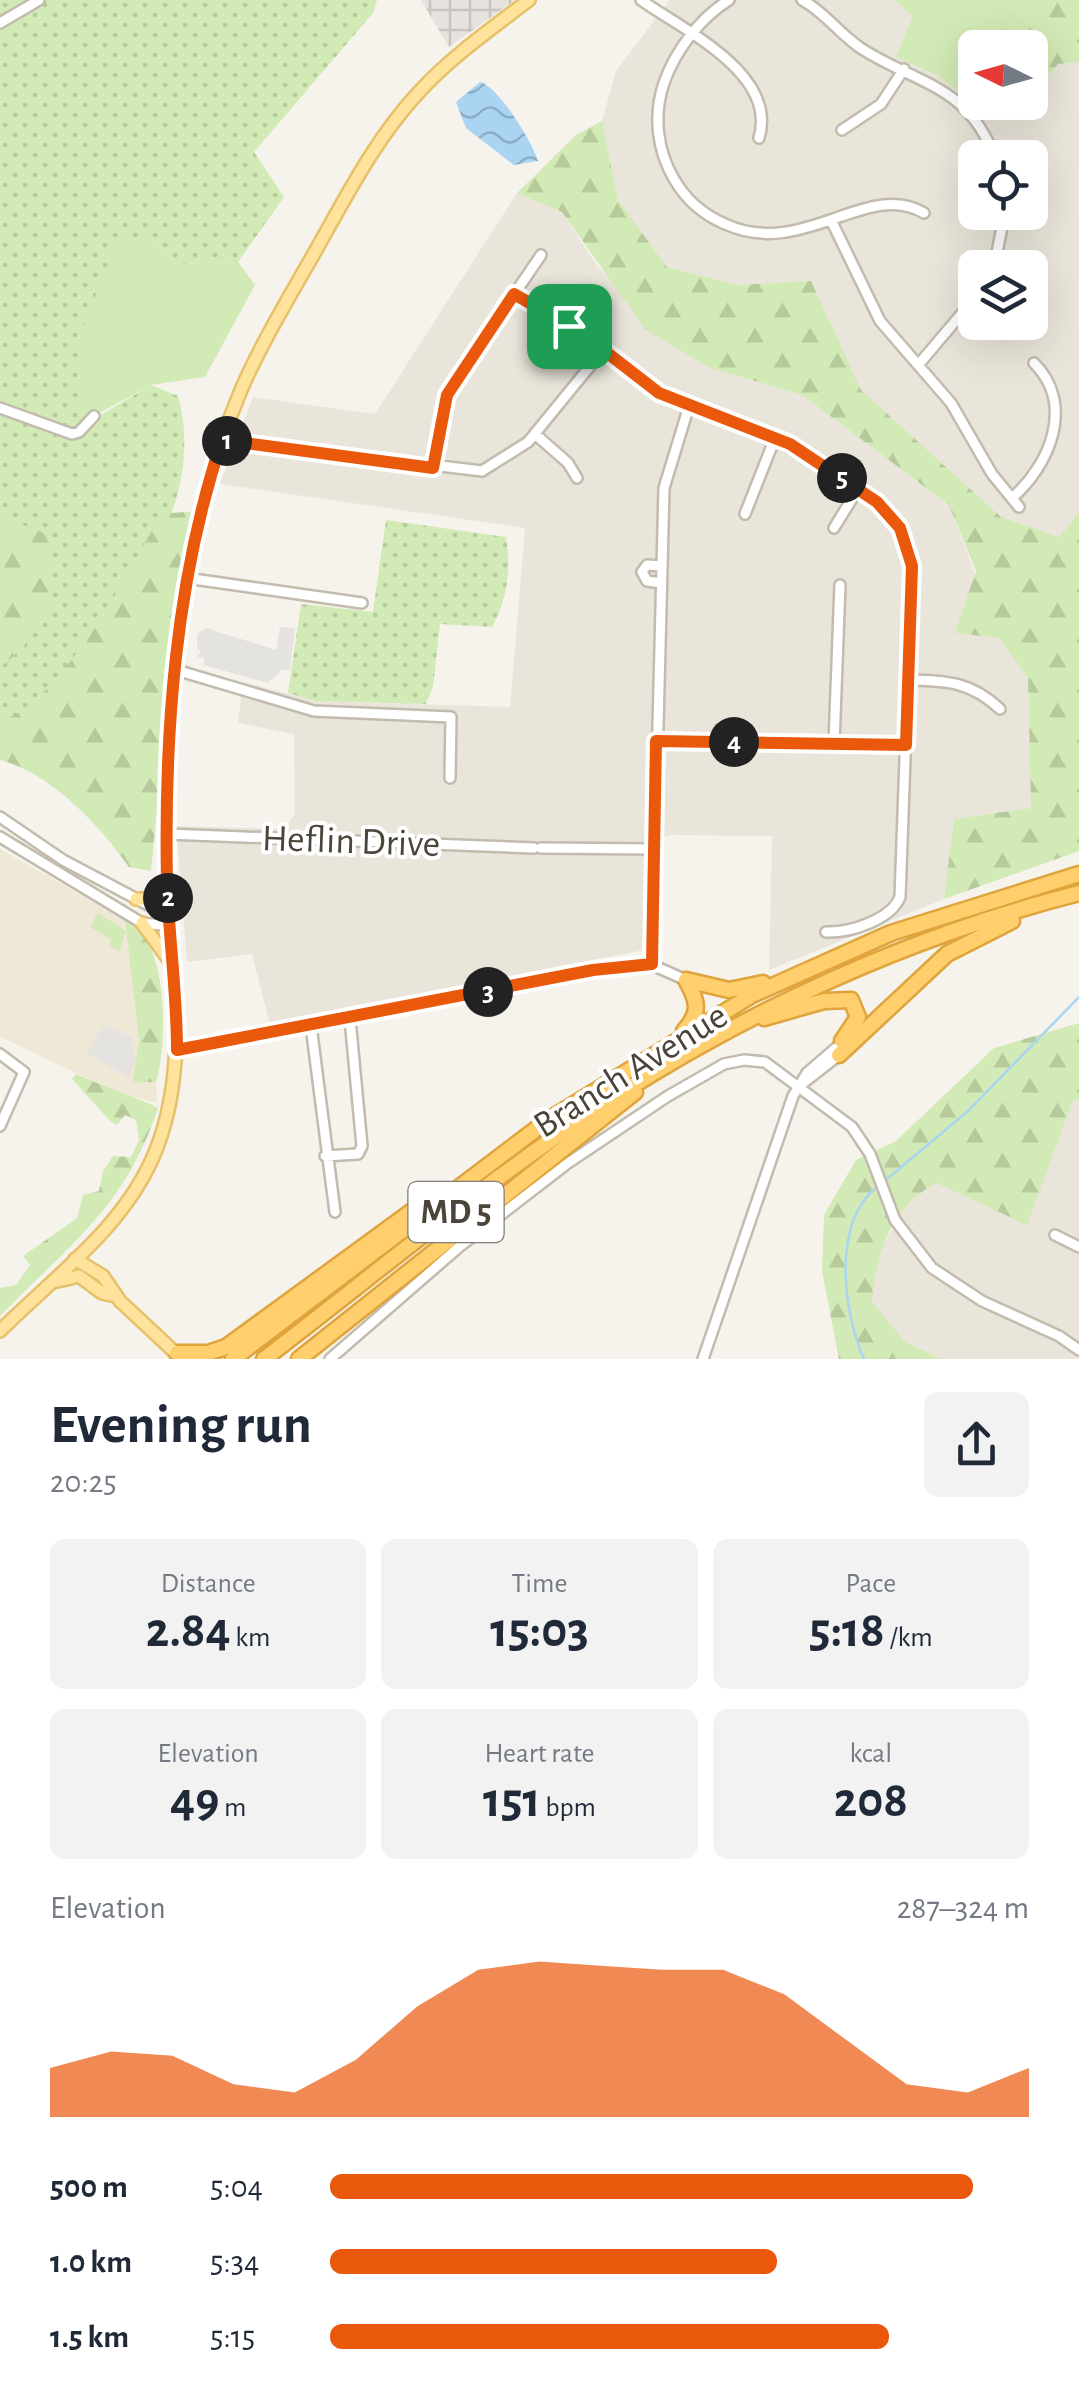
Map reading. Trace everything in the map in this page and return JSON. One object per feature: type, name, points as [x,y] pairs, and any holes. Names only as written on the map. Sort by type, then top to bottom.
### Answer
[{"type":"highway","name":"Branch Avenue","points":[[225,1355],[400,1220],[493,1162],[578,1100],[752,995],[892,932],[1079,874]]},
{"type":"highway","name":"Branch Avenue","points":[[264,1359],[533,1154],[654,1073],[739,1024],[833,978],[924,942],[1073,894]]},
{"type":"highway","points":[[837,1051],[947,954],[1073,894]]},
{"type":"highway","points":[[686,980],[729,990],[821,963]]},
{"type":"highway","points":[[666,1049],[696,1016],[698,1004],[686,980]]},
{"type":"highway","points":[[739,1024],[824,1000],[850,1000],[858,1008],[855,1027],[837,1051]]},
{"type":"highway","points":[[299,1359],[537,1167],[622,1106],[654,1073]]},
{"type":"highway","points":[[180,1356],[225,1355]]},
{"type":"main road","points":[[0,1331],[102,1234],[130,1201],[157,1148],[172,1097],[177,1050],[167,834],[176,670],[186,578],[222,440],[274,322],[388,130],[465,49],[529,0]]},
{"type":"main road","points":[[136,899],[152,899],[168,885]]},
{"type":"main road","points":[[142,923],[172,966]]},
{"type":"main road","points":[[93,1268],[102,1234]]},
{"type":"main road","points":[[74,1259],[93,1268],[116,1296],[180,1356]]},
{"type":"main road","points":[[74,1259],[88,1283]]},
{"type":"main road","points":[[49,1284],[70,1276],[116,1296]]},
{"type":"street","points":[[0,23],[39,0]]},
{"type":"street","points":[[641,0],[734,65],[748,81],[762,110],[759,138]]},
{"type":"street","points":[[729,0],[691,36],[668,74],[658,108],[660,146],[677,184],[704,213],[748,232],[784,235],[889,205],[924,213]]},
{"type":"street","points":[[802,0],[856,44],[936,84],[960,102],[986,140]]},
{"type":"street","points":[[842,130],[880,104],[904,69]]},
{"type":"street","points":[[831,220],[871,306],[893,338],[951,403],[992,474],[1019,507]]},
{"type":"street","points":[[433,468],[447,395],[541,255]]},
{"type":"street","points":[[514,294],[604,349],[659,393],[775,438],[858,490],[892,516],[910,550],[900,898],[893,910],[848,929],[826,932]]},
{"type":"street","points":[[919,364],[958,318]]},
{"type":"street","points":[[222,440],[482,471],[514,455],[604,349]]},
{"type":"street","points":[[1012,498],[1044,465],[1053,437],[1048,390],[1034,363]]},
{"type":"street","points":[[652,964],[664,480],[690,406]]},
{"type":"street","points":[[0,408],[72,434],[80,432],[94,416]]},
{"type":"street","points":[[534,434],[568,463],[577,478]]},
{"type":"street","points":[[745,514],[775,438]]},
{"type":"street","points":[[834,528],[858,490]]},
{"type":"street","points":[[661,583],[647,582],[642,572],[647,565],[662,566]]},
{"type":"street","points":[[186,578],[362,603]]},
{"type":"street","points":[[834,743],[840,585]]},
{"type":"street","points":[[176,670],[305,709],[451,717],[450,778]]},
{"type":"street","points":[[908,680],[962,682],[978,689],[1000,709]]},
{"type":"street","points":[[656,741],[906,745]]},
{"type":"street","points":[[0,817],[64,860],[168,916],[161,925],[142,923],[0,837]]},
{"type":"street","name":"Heflin Drive","points":[[167,834],[654,849]]},
{"type":"street","points":[[177,1050],[593,970],[652,964],[686,980]]},
{"type":"street","points":[[325,1156],[358,1154],[362,1146],[350,1019]]},
{"type":"street","points":[[311,1026],[334,1212]]},
{"type":"street","points":[[703,1359],[799,1086],[837,1051]]},
{"type":"street","points":[[0,1054],[24,1070],[0,1126]]},
{"type":"street","points":[[330,1359],[525,1195],[626,1122],[697,1079],[744,1060],[765,1062],[859,1135],[892,1215],[926,1262],[982,1301],[1044,1328],[1079,1350]]},
{"type":"street","points":[[1055,1235],[1079,1246]]},
{"type":"shaded area","points":[[421,0],[515,0],[449,47]]},
{"type":"shaded area","points":[[670,0],[894,0],[944,42],[958,48],[958,120],[1048,120],[1048,76],[1058,64],[1079,62],[1079,513],[1059,537],[1001,517],[860,390],[810,282],[737,285],[667,267],[618,201],[602,121],[616,71]]},
{"type":"shaded area","points":[[517,193],[562,212],[597,266],[708,367],[802,395],[949,505],[999,638],[1028,678],[1031,808],[954,819],[944,899],[769,970],[772,836],[672,835],[646,840],[644,950],[270,1024],[252,954],[187,962],[176,826],[285,829],[295,813],[294,734],[238,723],[243,682],[316,701],[510,707],[525,528],[220,484],[253,397],[375,414]]},
{"type":"shaded area","points":[[280,627],[295,628],[290,670],[282,670],[268,683],[204,665],[204,658],[197,657],[201,651],[197,649],[197,634],[206,628],[276,650]]},
{"type":"shaded area","points":[[0,849],[125,920],[139,1041],[132,1083],[156,1082],[157,1103],[119,1093],[0,1037]]},
{"type":"shaded area","points":[[104,1024],[131,1037],[136,1059],[128,1077],[87,1054]]},
{"type":"shaded area","points":[[1073,1099],[1079,1100],[1079,1359],[941,1359],[904,1341],[871,1301],[875,1260],[912,1195]]},
{"type":"green space","points":[[0,0],[377,0],[373,13],[254,152],[284,197],[238,262],[177,264],[155,242],[99,416],[151,385],[178,396],[184,446],[177,495],[160,541],[134,585],[68,667],[0,740]]},
{"type":"green space","points":[[894,0],[1079,0],[1079,62],[1058,64],[1048,76],[1048,30],[958,30],[958,45],[944,42]]},
{"type":"green space","points":[[901,0],[1006,0],[1013,30],[958,30],[958,91],[937,75],[896,57],[915,11]]},
{"type":"green space","points":[[602,121],[618,200],[667,267],[737,285],[811,281],[861,390],[1001,517],[1059,537],[1079,513],[1079,851],[944,899],[954,819],[1031,808],[1028,678],[999,638],[955,633],[976,571],[949,505],[802,395],[708,367],[646,330],[562,212],[517,193],[576,135]]},
{"type":"green space","points":[[118,239],[155,242],[177,264],[238,262],[255,285],[205,377],[151,385],[94,416],[79,407],[81,331]]},
{"type":"green space","points":[[195,511],[177,600],[151,871],[129,867],[73,803],[38,776],[0,760],[0,721],[23,710],[69,663],[113,599],[161,514]]},
{"type":"green space","points":[[0,516],[52,536],[53,576],[51,594],[39,625],[0,667]]},
{"type":"green space","points":[[386,520],[506,537],[507,583],[492,627],[440,624],[433,686],[426,704],[316,701],[288,693],[301,604],[373,612]]},
{"type":"green space","points":[[98,913],[126,931],[119,952],[109,946],[111,939],[90,927]]},
{"type":"green space","points":[[125,920],[139,930],[150,947],[162,993],[162,1043],[156,1082],[132,1083],[139,1041]]},
{"type":"green space","points":[[1079,1023],[1079,1100],[1073,1100],[1027,1225],[937,1183],[922,1192],[898,1217],[882,1249],[872,1301],[904,1341],[941,1359],[839,1359],[822,1271],[824,1215],[856,1160],[896,1141],[994,1048]]},
{"type":"green space","points":[[76,1074],[158,1108],[145,1143],[112,1199],[0,1316],[0,1288],[16,1285],[30,1265],[23,1256],[77,1218],[83,1195],[99,1191],[103,1171],[113,1156],[131,1157],[139,1140],[136,1120],[125,1115],[117,1125],[110,1121],[72,1079]]},
{"type":"water","points":[[480,82],[505,104],[538,161],[514,165],[466,128],[456,102]]},
{"type":"waterway","points":[[887,1179],[968,1111],[1079,997]]},
{"type":"waterway","points":[[864,1359],[847,1293],[847,1245],[862,1203],[876,1188]]},
{"type":"route","points":[[514,294],[569,326],[659,393],[790,444],[892,516],[910,550],[912,566],[906,745],[656,741],[652,964],[593,970],[177,1050],[167,849],[176,670],[188,570],[222,440],[433,468],[447,395],[514,294]]}]
